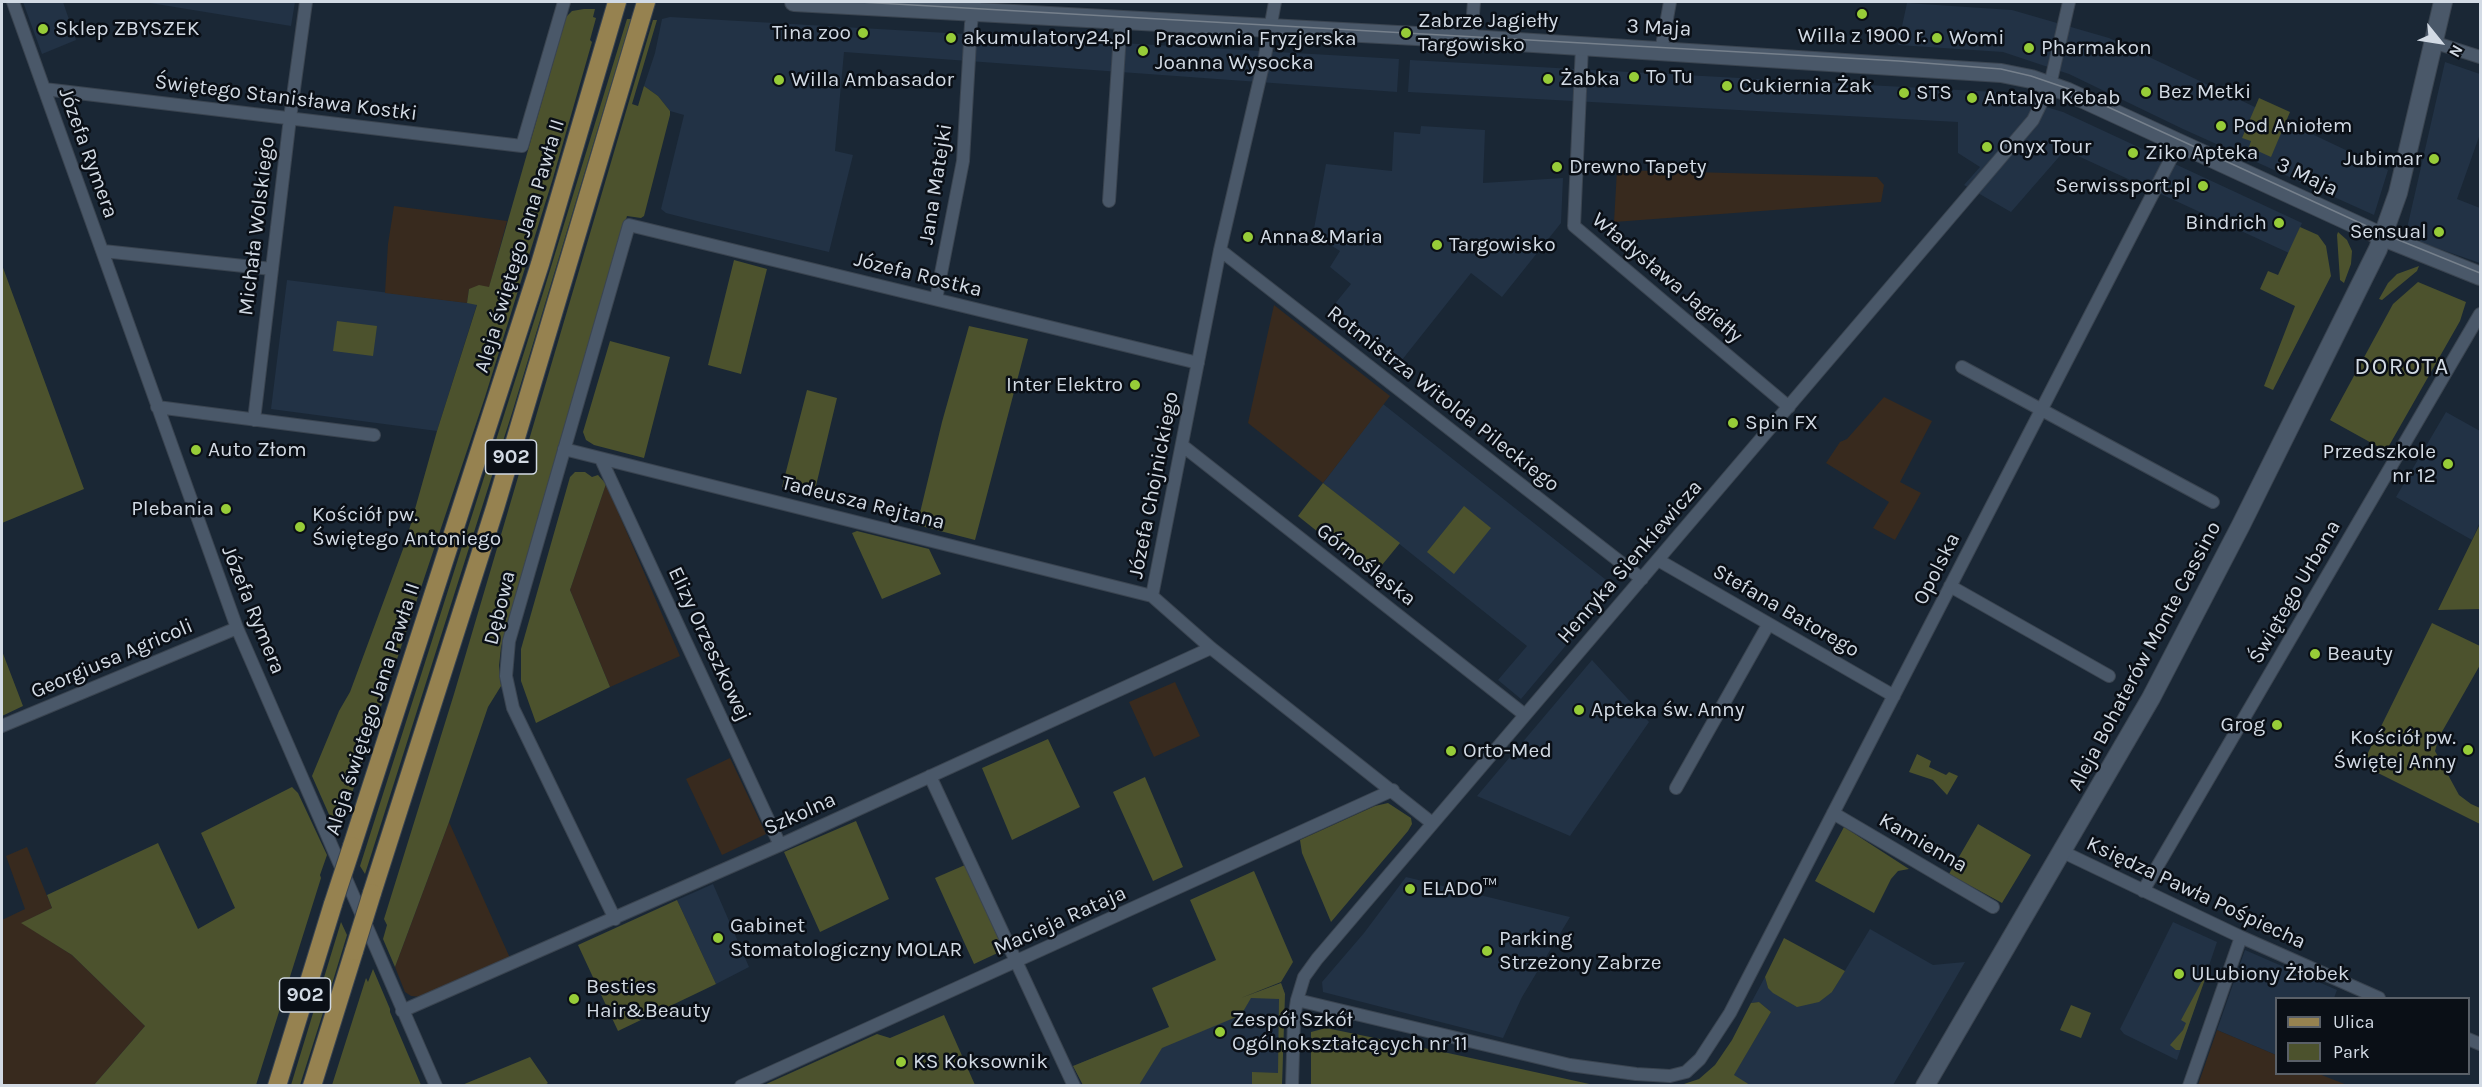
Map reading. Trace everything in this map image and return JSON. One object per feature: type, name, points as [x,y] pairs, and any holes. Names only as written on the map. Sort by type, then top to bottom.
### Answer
[{"type":"main road","name":"902","points":[[312,1086],[495,508],[646,2]]},
{"type":"main road","name":"Aleja świętego Jana Pawła II","points":[[277,1086],[333,904],[540,264],[615,10]]},
{"type":"street","name":"Józefa Rymera","points":[[13,2],[237,628],[436,1086]]},
{"type":"street","name":"Michała Wolskiego","points":[[254,420],[306,2]]},
{"type":"street","name":"Świętego Stanisława Kostki","points":[[44,89],[522,146],[564,2]]},
{"type":"street","name":"3 Maja","points":[[794,2],[974,6],[1121,19],[2001,73],[2050,85],[2383,237],[2481,276]]},
{"type":"street","name":"Józefa Chojnickiego","points":[[1275,2],[1264,62],[1220,250],[1152,597],[1211,648],[1394,790],[1432,823]]},
{"type":"street","points":[[1471,39],[1474,2]]},
{"type":"street","points":[[1661,51],[1670,2]]},
{"type":"street","name":"Henryka Sienkiewicza","points":[[1292,1086],[1294,1019],[1304,977],[1432,823],[2033,120],[2050,85],[2069,2]]},
{"type":"street","name":"Aleja Bohaterów Monte Cassino","points":[[1925,1086],[2151,698],[2268,472],[2383,237],[2398,192],[2443,2]]},
{"type":"street","name":"Jana Matejki","points":[[936,300],[963,161],[974,6]]},
{"type":"street","points":[[1109,201],[1121,19]]},
{"type":"street","points":[[2433,42],[2481,57]]},
{"type":"street","name":"Władysława Jagiełły","points":[[1582,46],[1574,226],[1789,407]]},
{"type":"street","name":"Opolska","points":[[1297,1000],[1570,1065],[1657,1075],[1686,1072],[1700,1059],[1730,1013],[2179,143]]},
{"type":"street","name":"Józefa Rostka","points":[[629,225],[1198,363]]},
{"type":"street","name":"Dębowa","points":[[615,919],[513,708],[506,676],[509,641],[629,225]]},
{"type":"street","name":"Rotmistrza Witolda Pileckiego","points":[[1220,250],[1642,579]]},
{"type":"street","points":[[103,251],[272,269]]},
{"type":"street","name":"Świętego Urbana","points":[[2144,891],[2481,314]]},
{"type":"street","points":[[1962,367],[2214,502]]},
{"type":"street","points":[[157,407],[374,435]]},
{"type":"street","name":"Górnośląska","points":[[1183,446],[1525,715]]},
{"type":"street","name":"Tadeusza Rejtana","points":[[564,449],[1152,597]]},
{"type":"street","name":"Elizy Orzeszkowej","points":[[601,459],[780,844]]},
{"type":"street","name":"Stefana Batorego","points":[[1658,560],[1894,696]]},
{"type":"street","points":[[1950,586],[2109,676]]},
{"type":"street","points":[[1676,788],[1768,625]]},
{"type":"street","name":"Georgiusa Agricoli","points":[[2,726],[237,628]]},
{"type":"street","name":"Szkolna","points":[[402,1011],[615,919],[1211,648]]},
{"type":"street","points":[[930,776],[1074,1086]]},
{"type":"street","name":"Macieja Rataja","points":[[741,1086],[1394,790]]},
{"type":"street","name":"Kamienna","points":[[1833,813],[1994,907]]},
{"type":"street","name":"Księdza Pawła Pośpiecha","points":[[2062,852],[2375,997]]},
{"type":"street","points":[[2189,1086],[2241,937]]},
{"type":"shaded area","points":[[23,2],[63,2],[76,40],[42,54]]},
{"type":"shaded area","points":[[144,2],[295,2],[291,26]]},
{"type":"shaded area","points":[[1907,3],[2012,10],[2109,38],[2388,170],[2374,215],[2183,129],[2069,74],[2003,52],[1898,45]]},
{"type":"shaded area","points":[[670,17],[1399,59],[1397,92],[844,52],[835,151],[853,155],[829,252],[701,222],[666,213],[661,209],[684,115],[670,111],[658,96],[644,86],[655,53],[662,19]]},
{"type":"shaded area","points":[[1410,60],[1996,92],[2063,112],[2302,223],[2289,253],[2065,150],[2011,212],[1964,185],[1980,167],[1958,153],[1958,122],[1408,92]]},
{"type":"shaded area","points":[[2445,62],[2480,74],[2480,134],[2457,199],[2480,208],[2480,263],[2405,237]]},
{"type":"shaded area","name":"Targowisko","points":[[1421,126],[1485,130],[1483,183],[1563,178],[1561,223],[1502,297],[1471,273],[1394,370],[1325,316],[1351,284],[1330,267],[1340,251],[1313,234],[1326,164],[1392,171],[1394,132],[1420,134]]},
{"type":"shaded area","points":[[1617,170],[1877,177],[1884,185],[1881,202],[1614,222]]},
{"type":"shaded area","points":[[394,206],[507,221],[489,288],[469,289],[467,303],[385,293],[388,244]]},
{"type":"shaded area","points":[[287,280],[477,304],[437,431],[271,409]]},
{"type":"shaded area","points":[[1274,305],[1390,396],[1323,483],[1248,423]]},
{"type":"shaded area","points":[[1884,397],[1932,421],[1900,482],[1921,493],[1895,540],[1873,528],[1889,502],[1826,463],[1840,442],[1847,439]]},
{"type":"shaded area","points":[[1383,404],[1615,587],[1521,699],[1498,680],[1527,646],[1323,483]]},
{"type":"shaded area","name":"Przedszkole nr 12","points":[[2446,412],[2480,431],[2480,522],[2472,540],[2396,497]]},
{"type":"shaded area","points":[[606,484],[680,656],[610,687],[570,590]]},
{"type":"shaded area","points":[[1592,660],[1649,722],[1570,836],[1477,796]]},
{"type":"shaded area","points":[[1175,682],[1200,736],[1154,757],[1129,702]]},
{"type":"shaded area","points":[[730,758],[766,834],[722,855],[686,779]]},
{"type":"shaded area","points":[[449,822],[510,958],[422,997],[411,996],[405,992],[395,967]]},
{"type":"shaded area","points":[[27,847],[52,908],[22,923],[72,955],[145,1026],[94,1085],[2,1085],[2,920],[25,909],[6,856]]},
{"type":"shaded area","points":[[1406,877],[1570,917],[1522,997],[1503,1038],[1323,992],[1322,982],[1364,933]]},
{"type":"shaded area","points":[[713,884],[749,967],[716,984],[677,900]]},
{"type":"shaded area","points":[[2173,922],[2217,942],[2177,1060],[2124,1034],[2120,1029]]},
{"type":"shaded area","points":[[1870,929],[1933,965],[1965,962],[1893,1085],[1750,1085],[1733,1076],[1771,1012],[1759,1002],[1751,1003],[1765,977],[1768,988],[1832,992]]},
{"type":"shaded area","points":[[2245,950],[2337,990],[2334,997],[2275,997],[2275,1055],[2217,1030]]},
{"type":"shaded area","name":"Zespół Szkół Ogólnokształcących nr 11","points":[[1281,983],[1285,994],[1282,1085],[1083,1085],[1073,1066]]},
{"type":"shaded area","points":[[2217,1030],[2275,1055],[2275,1075],[2322,1075],[2347,1085],[2198,1085]]},
{"type":"green space","points":[[595,9],[593,17],[596,18],[590,40],[592,42],[553,178],[485,397],[342,823],[339,818],[335,828],[312,776],[339,711],[350,692],[406,541],[437,431],[477,305],[467,303],[469,289],[479,285],[489,287],[566,17],[572,11]]},
{"type":"green space","points":[[627,19],[631,19],[512,413],[365,874],[360,866],[543,293]]},
{"type":"green space","points":[[653,20],[657,20],[632,104],[638,106],[644,86],[658,96],[670,111],[670,115],[644,216],[641,218],[627,216],[501,647],[499,666],[501,686],[488,707],[449,822],[395,967],[383,939],[387,925],[384,919],[454,694]]},
{"type":"green space","points":[[2259,98],[2290,112],[2271,157],[2249,147],[2251,141],[2242,138]]},
{"type":"green space","points":[[2300,227],[2318,235],[2326,246],[2331,276],[2273,390],[2264,386],[2295,306],[2260,289],[2268,271],[2278,275]]},
{"type":"green space","points":[[2338,232],[2347,240],[2352,251],[2351,264],[2344,283],[2340,280]]},
{"type":"green space","points":[[734,260],[767,269],[741,374],[708,365]]},
{"type":"green space","points":[[2,265],[84,489],[2,523]]},
{"type":"green space","points":[[2419,266],[2417,271],[2382,300],[2379,299],[2388,283],[2397,274]]},
{"type":"green space","points":[[2418,282],[2466,302],[2460,321],[2386,451],[2330,420],[2393,304]]},
{"type":"green space","points":[[337,321],[377,326],[373,356],[333,351]]},
{"type":"green space","points":[[969,326],[1028,339],[975,540],[917,525],[942,422]]},
{"type":"green space","points":[[610,341],[670,357],[644,458],[594,445],[586,440],[583,432]]},
{"type":"green space","points":[[807,390],[837,398],[814,494],[782,487]]},
{"type":"green space","points":[[575,472],[585,472],[592,477],[598,475],[606,484],[570,590],[610,687],[536,723],[521,681],[521,649],[570,477]]},
{"type":"green space","points":[[1323,483],[1400,543],[1373,576],[1298,516]]},
{"type":"green space","points":[[1464,506],[1491,528],[1454,574],[1427,552]]},
{"type":"green space","points":[[2480,524],[2480,609],[2438,610]]},
{"type":"green space","points":[[857,531],[929,549],[941,574],[882,599],[852,533]]},
{"type":"green space","points":[[2432,623],[2480,646],[2480,665],[2439,737],[2435,751],[2459,795],[2480,808],[2480,824],[2362,765]]},
{"type":"green space","points":[[2,651],[23,706],[2,716]]},
{"type":"green space","points":[[1048,739],[1080,807],[1012,840],[982,768]]},
{"type":"green space","points":[[1917,754],[1931,761],[1929,767],[1946,775],[1949,772],[1958,776],[1947,795],[1933,780],[1909,772]]},
{"type":"green space","points":[[1145,777],[1183,867],[1153,881],[1113,792]]},
{"type":"green space","points":[[292,787],[298,793],[327,855],[256,1085],[94,1085],[145,1026],[72,955],[21,923],[52,908],[47,895],[158,843],[198,929],[235,908],[201,833]]},
{"type":"green space","points":[[1388,803],[1411,818],[1412,824],[1331,922],[1302,853],[1300,840],[1375,806]]},
{"type":"green space","points":[[856,821],[889,899],[820,932],[784,852]]},
{"type":"green space","points":[[1978,824],[2031,855],[2002,903],[1949,874]]},
{"type":"green space","points":[[1844,827],[1909,869],[1898,871],[1891,879],[1874,913],[1815,881]]},
{"type":"green space","points":[[965,865],[1004,950],[974,964],[935,878]]},
{"type":"green space","points":[[1254,871],[1293,962],[1281,982],[1241,998],[1281,983],[1285,994],[1282,1085],[1252,1085],[1252,1072],[1278,1073],[1279,999],[1251,998],[1241,1015],[1162,1048],[1139,1085],[1083,1085],[1073,1066],[1169,1027],[1152,988],[1216,960],[1190,900]]},
{"type":"green space","points":[[677,900],[716,984],[618,1031],[578,945]]},
{"type":"green space","points":[[341,922],[347,935],[328,997],[300,1085],[291,1085]]},
{"type":"green space","points":[[1784,938],[1845,971],[1832,992],[1819,1002],[1797,1007],[1768,988],[1765,977]]},
{"type":"green space","points":[[2209,968],[2180,1050],[2176,1050],[2170,1045],[2183,1030],[2186,1023],[2181,1020]]},
{"type":"green space","points":[[373,969],[421,1085],[332,1085],[366,978],[368,982]]},
{"type":"green space","points":[[1759,1002],[1771,1012],[1734,1075],[1750,1085],[1681,1085],[1699,1079],[1715,1065],[1732,1040],[1751,1003]]},
{"type":"green space","points":[[2071,1005],[2091,1013],[2081,1038],[2060,1030]]},
{"type":"green space","name":"KS Koksownik","points":[[944,1015],[975,1085],[764,1085],[877,1034],[890,1038]]},
{"type":"green space","points":[[1326,1028],[1594,1085],[1311,1085],[1311,1032]]},
{"type":"green space","points":[[530,1057],[548,1083],[545,1085],[462,1085]]},
{"type":"tram line","points":[[860,2],[1899,61],[2001,69],[2069,89],[2384,234],[2480,273]]},
{"type":"place","name":"Willa z 1900 r.","points":[[1862,14]]},
{"type":"place","name":"Sklep ZBYSZEK","points":[[43,29]]},
{"type":"place","name":"Tina zoo","points":[[863,33]]},
{"type":"place","name":"Zabrze Jagiełły Targowisko","points":[[1406,33]]},
{"type":"place","name":"akumulatory24.pl","points":[[951,38]]},
{"type":"place","name":"Womi","points":[[1937,38]]},
{"type":"place","name":"Pharmakon","points":[[2029,48]]},
{"type":"place","name":"Pracownia Fryzjerska Joanna Wysocka","points":[[1143,51]]},
{"type":"place","name":"To Tu","points":[[1634,77]]},
{"type":"place","name":"Żabka","points":[[1548,79]]},
{"type":"place","name":"Willa Ambasador","points":[[779,80]]},
{"type":"place","name":"Cukiernia Żak","points":[[1727,86]]},
{"type":"place","name":"Bez Metki","points":[[2146,92]]},
{"type":"place","name":"STS","points":[[1904,93]]},
{"type":"place","name":"Antalya Kebab","points":[[1972,98]]},
{"type":"place","name":"Pod Aniołem","points":[[2221,126]]},
{"type":"place","name":"Onyx Tour","points":[[1987,147]]},
{"type":"place","name":"Ziko Apteka","points":[[2133,153]]},
{"type":"place","name":"Jubimar","points":[[2434,159]]},
{"type":"place","name":"Drewno Tapety","points":[[1557,167]]},
{"type":"place","name":"Serwissport.pl","points":[[2203,186]]},
{"type":"place","name":"Bindrich","points":[[2279,223]]},
{"type":"place","name":"Sensual","points":[[2439,232]]},
{"type":"place","name":"Anna&Maria","points":[[1248,237]]},
{"type":"place","name":"Targowisko","points":[[1437,245]]},
{"type":"place","name":"Inter Elektro","points":[[1135,385]]},
{"type":"place","name":"Spin FX","points":[[1733,423]]},
{"type":"place","name":"Auto Złom","points":[[196,450]]},
{"type":"place","name":"Przedszkole nr 12","points":[[2448,464]]},
{"type":"place","name":"Plebania","points":[[226,509]]},
{"type":"place","name":"Kościół pw. Świętego Antoniego","points":[[300,527]]},
{"type":"place","name":"Beauty","points":[[2315,654]]},
{"type":"place","name":"Apteka św. Anny","points":[[1579,710]]},
{"type":"place","name":"Grog","points":[[2277,725]]},
{"type":"place","name":"Kościół pw. Świętej Anny","points":[[2468,750]]},
{"type":"place","name":"Orto-Med","points":[[1451,751]]},
{"type":"place","name":"ELADO™","points":[[1410,889]]},
{"type":"place","name":"Gabinet Stomatologiczny MOLAR","points":[[718,938]]},
{"type":"place","name":"Parking Strzeżony Zabrze","points":[[1487,951]]},
{"type":"place","name":"ULubiony Żłobek","points":[[2179,974]]},
{"type":"place","name":"Besties Hair&Beauty","points":[[574,999]]},
{"type":"place","name":"Zespół Szkół Ogólnokształcących nr 11","points":[[1220,1032]]},
{"type":"place","name":"KS Koksownik","points":[[901,1062]]},
{"type":"district","name":"DOROTA","points":[[2402,367]]}]
